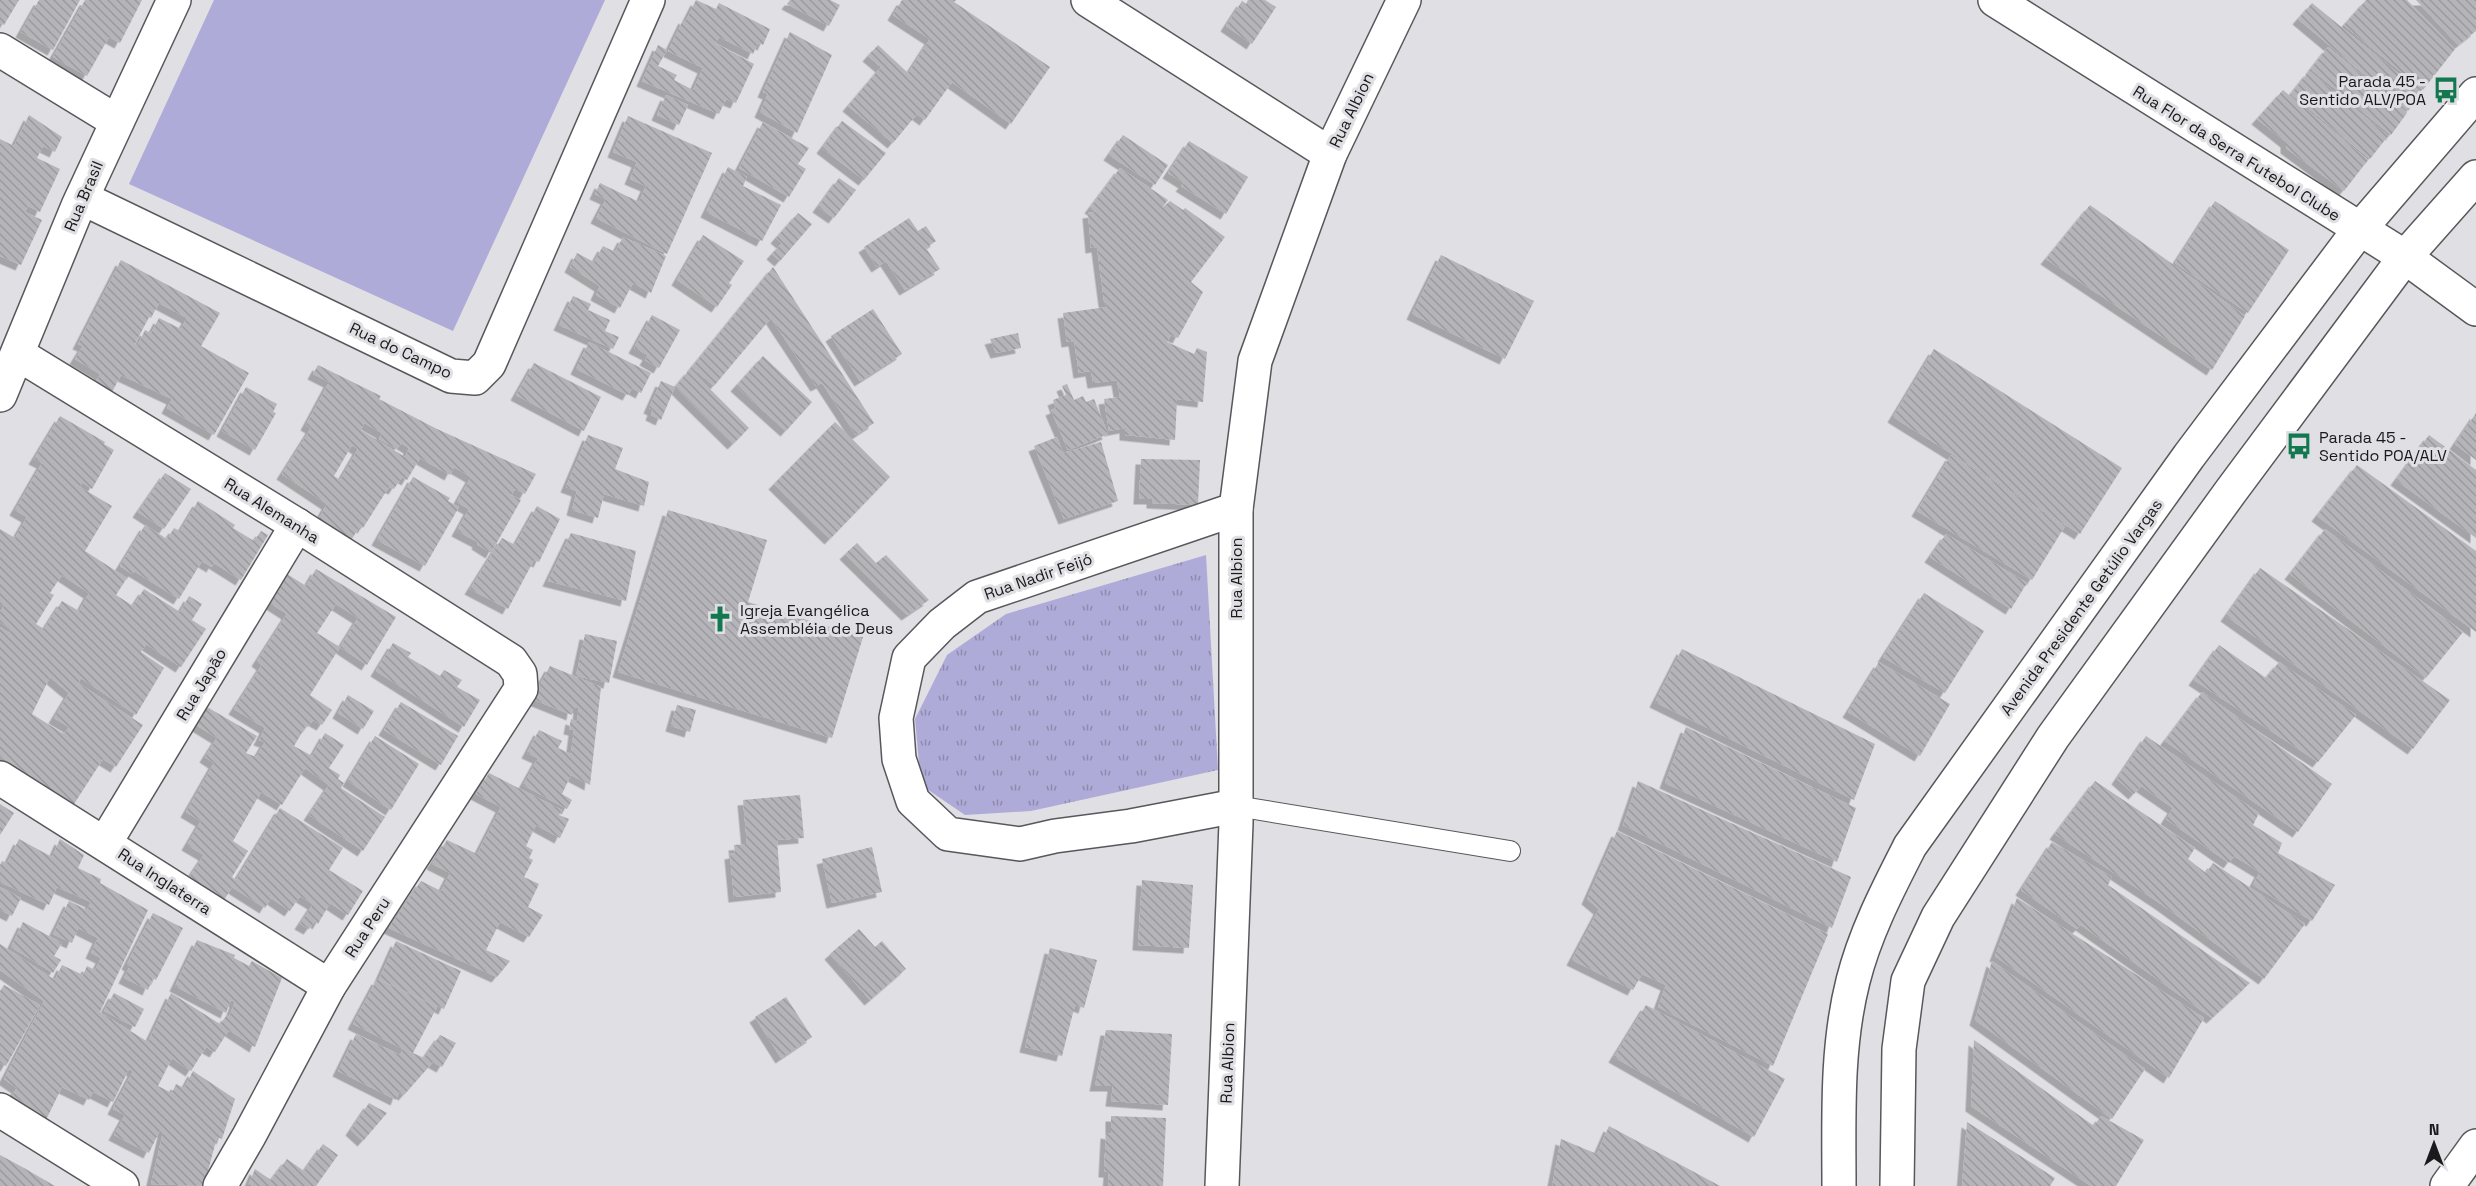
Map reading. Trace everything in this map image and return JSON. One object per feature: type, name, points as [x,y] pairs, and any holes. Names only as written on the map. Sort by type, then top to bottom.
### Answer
[{"type":"street","name":"Rua Brasil","points":[[0,395],[82,198],[174,0]]},
{"type":"street","name":"Rua do Campo","points":[[82,198],[452,376],[475,378],[489,364],[648,0]]},
{"type":"street","points":[[1088,0],[1329,154]]},
{"type":"street","name":"Rua Albion","points":[[1222,1186],[1236,806],[1236,509],[1256,361],[1329,154],[1404,0]]},
{"type":"street","name":"Rua Flor da Serra Futebol Clube","points":[[1995,0],[2405,257],[2476,309]]},
{"type":"street","points":[[0,50],[116,121]]},
{"type":"street","name":"Avenida Presidente Getúlio Vargas","points":[[1839,1186],[1840,1062],[1853,981],[1875,913],[1910,846],[2189,456],[2359,230],[2476,94]]},
{"type":"street","points":[[1897,1186],[1899,1049],[1908,981],[1938,917],[2054,737],[2238,481],[2405,257],[2476,177]]},
{"type":"street","name":"Rua Alemanha","points":[[18,354],[297,525],[511,661],[520,674]]},
{"type":"street","name":"Rua Nadir Feijó","points":[[1236,509],[977,597],[942,624],[909,658],[896,718],[899,759],[913,801],[948,834],[1020,844],[1055,836],[1131,826],[1236,806]]},
{"type":"street","name":"Rua Japão","points":[[105,843],[297,525]]},
{"type":"street","name":"Rua Peru","points":[[220,1186],[255,1126],[329,986],[521,689],[520,674]]},
{"type":"street","name":"Rua Inglaterra","points":[[0,778],[329,986]]},
{"type":"street","points":[[0,1110],[122,1186]]},
{"type":"street","points":[[2447,1186],[2476,1146]]},
{"type":"lane","points":[[1236,806],[1510,851]]},
{"type":"green space","points":[[214,0],[605,0],[453,331],[129,184]]},
{"type":"green space","points":[[1206,555],[1218,770],[1031,811],[965,815],[921,785],[915,719],[947,655],[1006,614]]},
{"type":"building","points":[[0,0],[19,0],[4,25],[0,23]]},
{"type":"building","points":[[39,0],[80,0],[53,50],[21,32]]},
{"type":"building","points":[[85,0],[142,0],[120,43],[109,37],[87,76],[53,57]]},
{"type":"building","points":[[696,0],[716,9],[719,3],[770,29],[763,45],[758,43],[753,54],[719,37],[715,43],[754,64],[736,103],[726,99],[719,114],[642,81],[658,45],[667,50],[658,66],[677,75],[674,80],[693,90],[703,68],[668,51],[684,18],[686,20]]},
{"type":"building","points":[[790,0],[830,0],[840,5],[829,26],[787,4]]},
{"type":"building","points":[[902,0],[956,0],[954,2],[1050,67],[1011,124],[952,82],[925,120],[917,114],[893,143],[848,106],[881,67],[868,56],[878,45],[908,73],[930,39],[893,15]]},
{"type":"building","points":[[1248,0],[1265,0],[1276,7],[1252,44],[1226,26],[1242,1],[1246,4]]},
{"type":"building","points":[[2366,0],[2407,0],[2455,49],[2423,90],[2344,25]]},
{"type":"building","points":[[2416,0],[2476,0],[2476,31],[2458,45]]},
{"type":"building","points":[[2312,3],[2422,93],[2408,111],[2298,19]]},
{"type":"building","points":[[790,32],[832,55],[797,133],[760,112],[768,94],[763,92]]},
{"type":"building","points":[[2328,47],[2407,113],[2391,135],[2311,69]]},
{"type":"building","points":[[2309,71],[2388,136],[2370,159],[2291,94]]},
{"type":"building","points":[[2283,90],[2368,160],[2344,191],[2286,148],[2286,142],[2257,119]]},
{"type":"building","points":[[666,95],[688,105],[679,125],[657,115]]},
{"type":"building","points":[[29,115],[62,137],[55,152],[43,146],[37,158],[60,169],[40,212],[28,206],[25,212],[42,220],[21,265],[0,256],[0,139],[14,146]]},
{"type":"building","points":[[628,116],[712,153],[667,254],[596,218],[606,199],[595,194],[600,183],[639,202],[646,186],[630,179],[637,162],[613,152]]},
{"type":"building","points":[[842,121],[886,153],[864,180],[822,148]]},
{"type":"building","points":[[763,122],[809,148],[798,164],[806,169],[789,197],[739,168]]},
{"type":"building","points":[[1123,135],[1168,165],[1155,185],[1109,155]]},
{"type":"building","points":[[1189,141],[1248,177],[1226,214],[1181,186],[1184,183],[1168,173]]},
{"type":"building","points":[[728,167],[747,177],[743,186],[781,205],[762,241],[706,212]]},
{"type":"building","points":[[1120,168],[1168,200],[1162,208],[1170,201],[1183,210],[1185,208],[1225,237],[1191,282],[1203,292],[1178,338],[1171,335],[1167,342],[1194,354],[1197,348],[1207,352],[1203,402],[1177,399],[1175,440],[1125,435],[1125,428],[1109,431],[1104,399],[1120,397],[1117,380],[1093,383],[1091,371],[1079,373],[1074,341],[1067,342],[1063,313],[1107,307],[1104,301],[1097,247],[1091,248],[1088,213],[1096,212],[1090,208]]},
{"type":"building","points":[[839,178],[856,190],[834,218],[818,207]]},
{"type":"building","points":[[2215,201],[2289,250],[2248,313],[2175,263]]},
{"type":"building","points":[[2090,205],[2245,316],[2212,370],[2046,259]]},
{"type":"building","points":[[798,213],[812,224],[780,261],[772,254],[782,243],[776,238]]},
{"type":"building","points":[[909,218],[918,231],[926,226],[936,241],[926,248],[940,269],[905,290],[886,261],[877,267],[864,247]]},
{"type":"building","points":[[703,235],[744,261],[717,307],[677,280]]},
{"type":"building","points":[[623,237],[666,256],[651,293],[633,283],[620,308],[596,295],[600,286],[570,267],[577,253],[594,262],[603,246],[615,252]]},
{"type":"building","points":[[1441,255],[1534,301],[1505,359],[1412,314]]},
{"type":"building","points":[[121,260],[220,313],[201,346],[249,373],[214,435],[167,408],[172,399],[121,375],[111,394],[94,384],[100,374],[75,359],[83,346],[78,344]],"holes":[[[159,303],[187,318],[181,329],[159,318],[151,333],[145,330],[137,346],[135,344]]]},
{"type":"building","points":[[773,267],[874,423],[856,435],[822,383],[816,386],[771,318],[714,386],[692,367]]},
{"type":"building","points":[[573,296],[591,304],[588,310],[610,320],[605,331],[619,337],[613,349],[559,325]]},
{"type":"building","points":[[873,309],[902,354],[860,381],[831,336]]},
{"type":"building","points":[[652,315],[680,330],[659,368],[645,360],[648,355],[634,348]]},
{"type":"building","points":[[1018,333],[1021,348],[996,353],[990,339]]},
{"type":"building","points":[[589,342],[651,373],[641,393],[632,388],[628,395],[576,369]]},
{"type":"building","points":[[1934,349],[2122,468],[2080,534],[1893,417]]},
{"type":"building","points":[[763,356],[812,402],[786,431],[736,386]]},
{"type":"building","points":[[534,363],[601,397],[584,431],[516,395]]},
{"type":"building","points":[[318,365],[381,396],[379,399],[437,429],[536,474],[525,494],[515,489],[511,495],[521,500],[491,553],[477,544],[478,542],[457,531],[469,509],[457,502],[471,477],[454,467],[450,475],[420,458],[407,480],[402,477],[394,489],[389,487],[363,528],[360,526],[350,542],[317,522],[327,504],[282,474],[311,428],[306,425],[329,382],[313,374]],"holes":[[[364,423],[382,433],[379,439],[397,449],[401,443],[409,448],[405,457],[361,430]],[[352,445],[358,449],[340,480],[334,476]]]},
{"type":"building","points":[[690,369],[749,428],[733,444],[675,387]]},
{"type":"building","points":[[661,381],[675,387],[661,420],[651,415],[653,410],[649,408]]},
{"type":"building","points":[[1067,384],[1074,400],[1083,396],[1086,402],[1094,399],[1108,434],[1068,450],[1051,410],[1056,408],[1053,400],[1066,395],[1062,386]]},
{"type":"building","points":[[246,387],[277,404],[273,412],[276,413],[255,450],[222,431]]},
{"type":"building","points":[[2476,413],[2476,460],[2455,444]]},
{"type":"building","points":[[60,416],[105,442],[104,444],[114,450],[92,489],[82,482],[80,487],[112,506],[85,551],[127,578],[116,595],[133,606],[144,589],[180,612],[189,596],[202,604],[192,620],[206,629],[181,667],[146,644],[141,652],[164,668],[136,715],[81,678],[78,683],[143,725],[116,767],[103,759],[74,804],[0,756],[0,627],[9,633],[11,629],[0,622],[0,612],[4,606],[0,604],[0,529],[15,538],[27,517],[15,510],[42,463],[34,459]],"holes":[[[62,575],[89,593],[79,611],[62,601],[44,629],[36,624],[54,595],[50,593]],[[50,677],[69,693],[54,718],[69,727],[64,734],[32,714]]]},
{"type":"building","points":[[835,422],[890,477],[830,539],[774,484]]},
{"type":"building","points":[[588,435],[623,448],[615,469],[649,482],[644,506],[604,494],[598,518],[572,510],[577,491],[566,487]]},
{"type":"building","points":[[2429,435],[2476,470],[2476,538],[2396,480]]},
{"type":"building","points":[[1057,437],[1063,453],[1101,442],[1118,501],[1064,519],[1034,446]]},
{"type":"building","points":[[1951,455],[2065,526],[2032,580],[1917,511]]},
{"type":"building","points":[[1141,459],[1200,460],[1198,505],[1152,503],[1152,499],[1139,499]]},
{"type":"building","points":[[2357,465],[2476,551],[2476,632],[2317,516]]},
{"type":"building","points":[[165,473],[191,489],[164,529],[138,512]]},
{"type":"building","points":[[413,477],[450,498],[448,501],[459,507],[425,566],[377,540]]},
{"type":"building","points":[[198,501],[235,525],[233,528],[254,541],[261,531],[268,535],[241,580],[214,563],[212,567],[202,561],[179,599],[134,571],[132,574],[120,566],[145,525],[167,539],[174,528],[180,531]]},
{"type":"building","points":[[537,506],[560,519],[539,562],[534,560],[508,609],[470,589],[502,538],[515,545]]},
{"type":"building","name":"Igreja Evangélica Assembléia de Deus","points":[[668,510],[767,540],[748,602],[863,637],[832,738],[618,672]]},
{"type":"building","points":[[2325,529],[2463,632],[2426,678],[2290,574]]},
{"type":"building","points":[[571,533],[636,551],[626,601],[548,581]]},
{"type":"building","points":[[1946,534],[2027,583],[2011,609],[1930,557]]},
{"type":"building","points":[[857,543],[876,563],[886,555],[929,600],[907,615],[845,554]]},
{"type":"building","points":[[2260,568],[2450,700],[2413,749],[2226,616]]},
{"type":"building","points":[[316,569],[396,617],[367,665],[340,647],[310,695],[332,710],[322,725],[313,720],[308,727],[306,726],[294,746],[312,756],[325,733],[344,745],[329,768],[340,775],[338,779],[344,783],[341,788],[385,817],[363,851],[309,815],[329,785],[305,768],[282,805],[261,792],[233,841],[248,851],[232,877],[236,880],[280,808],[343,848],[329,870],[363,891],[348,915],[330,903],[318,924],[315,921],[309,929],[300,924],[313,904],[300,896],[290,911],[271,898],[265,908],[232,887],[223,902],[188,879],[204,855],[187,845],[201,821],[186,812],[214,763],[205,757],[217,738],[196,725],[207,707],[257,736],[246,753],[256,757],[265,742],[259,740],[265,728],[234,709],[262,665],[257,661],[287,614],[270,603],[287,574],[306,586]],"holes":[[[336,604],[358,618],[340,647],[317,633]]]},
{"type":"building","points":[[1924,593],[1984,631],[1945,693],[1883,657]]},
{"type":"building","points":[[585,634],[617,641],[609,683],[576,676]]},
{"type":"building","points":[[393,643],[411,653],[408,657],[440,676],[444,670],[462,680],[457,687],[480,700],[464,727],[376,671]]},
{"type":"building","points":[[2219,645],[2266,678],[2279,662],[2356,715],[2318,762],[2194,680]]},
{"type":"building","points":[[1682,649],[1875,744],[1854,800],[1655,702]]},
{"type":"building","points":[[1879,662],[1950,704],[1920,756],[1848,712]]},
{"type":"building","points":[[550,666],[601,687],[590,785],[571,775],[562,794],[572,800],[567,809],[523,785],[538,758],[527,753],[539,730],[562,741],[558,748],[571,754],[574,730],[569,729],[571,719],[577,721],[579,708],[573,708],[572,715],[532,699]]},
{"type":"building","points":[[2202,692],[2332,784],[2298,832],[2165,741]]},
{"type":"building","points":[[348,695],[374,711],[363,729],[338,713]]},
{"type":"building","points":[[401,702],[458,736],[441,765],[384,730]]},
{"type":"building","points":[[677,705],[696,710],[690,732],[671,726]]},
{"type":"building","points":[[1686,727],[1856,808],[1837,862],[1665,783]]},
{"type":"building","points":[[375,736],[419,764],[391,810],[348,781]]},
{"type":"building","points":[[2146,736],[2259,813],[2253,825],[2282,843],[2278,853],[2335,885],[2312,921],[2253,885],[2260,872],[2234,856],[2229,863],[2166,819],[2173,808],[2141,786],[2134,794],[2117,779]]},
{"type":"building","points":[[489,773],[562,810],[559,815],[569,819],[560,838],[536,825],[526,846],[533,850],[529,858],[533,860],[524,877],[539,884],[528,907],[543,915],[529,937],[500,922],[486,950],[510,961],[497,977],[389,928],[421,881],[441,891],[450,873],[432,864],[447,840],[477,854],[501,807],[476,794]]},
{"type":"building","points":[[1638,781],[1851,877],[1832,928],[1623,825]]},
{"type":"building","points":[[2095,781],[2195,848],[2188,859],[2206,873],[2213,863],[2305,924],[2264,979],[2161,904],[2055,834]]},
{"type":"building","points":[[800,795],[804,838],[777,840],[781,892],[734,897],[730,854],[735,853],[734,845],[747,844],[743,800]]},
{"type":"building","points":[[0,804],[14,813],[0,835]]},
{"type":"building","points":[[1617,831],[1828,934],[1773,1066],[1658,1007],[1666,985],[1642,974],[1633,990],[1572,960],[1599,909],[1587,899]]},
{"type":"building","points":[[19,839],[52,857],[60,839],[84,855],[78,868],[101,879],[100,883],[148,910],[100,1012],[148,1042],[171,993],[220,1024],[227,1015],[229,1017],[235,1002],[231,1000],[226,1013],[175,986],[197,940],[235,955],[234,958],[249,966],[252,961],[282,978],[255,1047],[229,1030],[215,1052],[206,1047],[191,1071],[172,1058],[158,1086],[172,1093],[176,1084],[184,1088],[193,1071],[235,1099],[222,1139],[217,1137],[204,1186],[151,1184],[163,1132],[160,1130],[149,1153],[114,1135],[125,1115],[113,1109],[133,1071],[129,1069],[113,1102],[93,1092],[89,1100],[62,1087],[45,1122],[28,1110],[30,1107],[12,1095],[17,1088],[4,1079],[44,1001],[0,970],[0,944],[55,980],[62,965],[83,975],[87,966],[95,970],[101,958],[91,953],[98,938],[78,928],[72,943],[53,934],[69,901],[87,910],[91,902],[57,887],[49,905],[0,882],[0,865],[2,861],[7,863]]},
{"type":"building","points":[[2052,842],[2112,877],[2108,885],[2250,983],[2212,1018],[2081,925],[2077,929],[2021,890]]},
{"type":"building","points":[[872,847],[882,892],[832,903],[822,859]]},
{"type":"building","points":[[1142,880],[1193,885],[1189,948],[1138,945]]},
{"type":"building","points":[[0,887],[21,898],[12,916],[0,910]]},
{"type":"building","points":[[2017,898],[2204,1018],[2169,1078],[1995,956]]},
{"type":"building","points":[[153,913],[183,928],[156,980],[153,978],[148,990],[124,978],[130,966],[127,964]]},
{"type":"building","points":[[23,922],[62,943],[54,956],[61,960],[53,973],[11,947]]},
{"type":"building","points":[[859,929],[875,947],[882,941],[906,969],[870,1000],[830,954]]},
{"type":"building","points":[[396,941],[461,971],[444,1009],[379,979]]},
{"type":"building","points":[[1050,948],[1097,960],[1084,1008],[1075,1005],[1062,1056],[1025,1047]]},
{"type":"building","points":[[1992,961],[2145,1069],[2112,1119],[1975,1020]]},
{"type":"building","points":[[377,979],[437,1007],[413,1053],[424,1058],[440,1035],[456,1043],[442,1067],[433,1062],[404,1095],[399,1092],[396,1100],[338,1071],[356,1034],[400,1055],[403,1049],[353,1024]]},
{"type":"building","points":[[4,985],[40,1005],[6,1066],[0,1063],[0,991]]},
{"type":"building","points":[[114,993],[144,1009],[135,1027],[104,1011]]},
{"type":"building","points":[[786,997],[812,1037],[781,1058],[755,1017]]},
{"type":"building","points":[[1646,1005],[1785,1079],[1754,1137],[1614,1057]]},
{"type":"building","points":[[1106,1030],[1172,1034],[1168,1105],[1111,1101],[1113,1086],[1095,1086]]},
{"type":"building","points":[[1974,1040],[2094,1126],[2101,1116],[2144,1140],[2116,1186],[2091,1186],[1971,1106]]},
{"type":"building","points":[[369,1103],[387,1113],[363,1141],[351,1130]]},
{"type":"building","points":[[1111,1116],[1166,1118],[1163,1186],[1108,1186],[1109,1172],[1104,1172],[1106,1133],[1111,1134]]},
{"type":"building","points":[[1967,1122],[2055,1178],[2050,1186],[1962,1186]]},
{"type":"building","points":[[1609,1126],[1720,1186],[1552,1186],[1561,1139],[1597,1154]]},
{"type":"building","points":[[323,1144],[338,1155],[316,1186],[248,1186],[255,1169],[271,1180],[287,1159],[304,1171]]},
{"type":"building","points":[[0,1155],[24,1168],[55,1186],[0,1186]]},
{"type":"place","name":"Parada 45 - Sentido ALV/POA","points":[[2446,90]]},
{"type":"place","name":"Parada 45 - Sentido POA/ALV","points":[[2299,446]]},
{"type":"place","name":"Igreja Evangélica Assembléia de Deus","points":[[720,619]]}]
